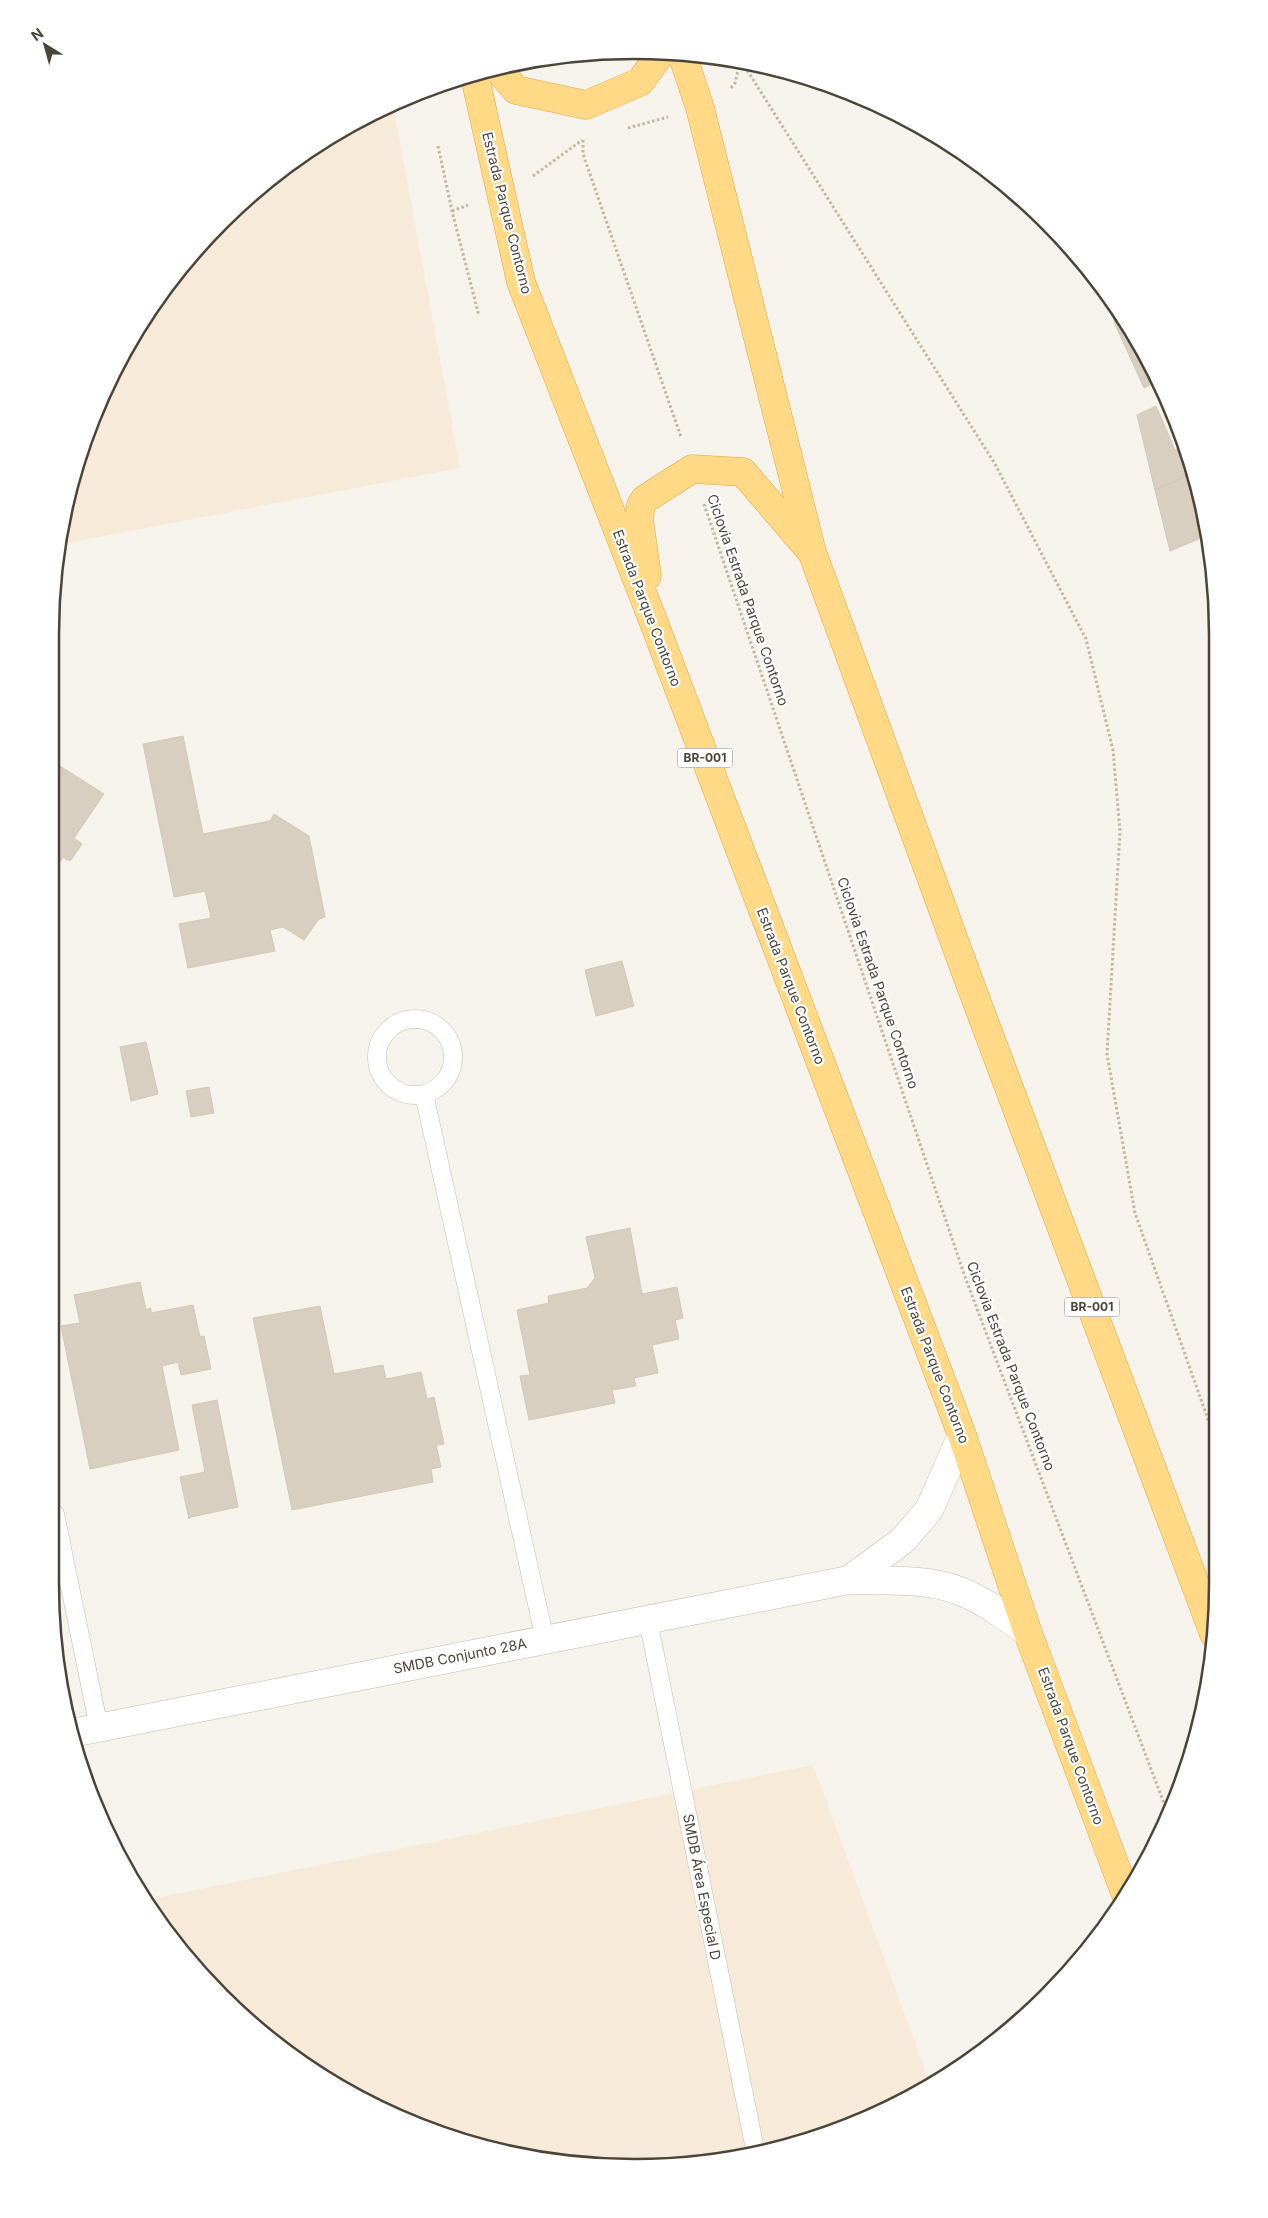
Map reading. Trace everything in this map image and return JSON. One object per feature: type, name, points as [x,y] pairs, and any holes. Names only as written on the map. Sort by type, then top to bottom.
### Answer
[{"type":"highway","points":[[502,74],[516,90],[586,105],[640,82],[656,60]]},
{"type":"highway","name":"BR-001","points":[[684,61],[700,108],[812,552],[969,981],[1208,1618]]},
{"type":"highway","name":"Estrada Parque Contorno","points":[[476,81],[521,282],[654,623],[962,1436],[1028,1633],[1123,1887]]},
{"type":"highway","points":[[654,623],[639,519],[641,505],[649,495],[692,469],[743,472],[812,552]]},
{"type":"street","points":[[849,1580],[902,1541],[929,1510],[948,1472],[962,1436]]},
{"type":"street","points":[[849,1580],[914,1581],[958,1590],[994,1607],[1028,1633]]},
{"type":"street","name":"SMDB Conjunto 28A","points":[[78,1732],[849,1580]]},
{"type":"lane","points":[[418,1020],[429,1022],[440,1028],[447,1036],[452,1048],[451,1071],[445,1081],[436,1089],[424,1094],[413,1095],[391,1087],[378,1067],[380,1044],[386,1033],[406,1021],[418,1020]]},
{"type":"lane","points":[[424,1094],[545,1640]]},
{"type":"lane","points":[[59,1538],[99,1728]]},
{"type":"lane","name":"SMDB Área Especial D","points":[[648,1620],[754,2146]]},
{"type":"path","points":[[735,83],[739,69]]},
{"type":"path","points":[[746,70],[995,464],[1086,639],[1113,750],[1120,831],[1107,1054],[1135,1213],[1209,1422]]},
{"type":"path","points":[[527,180],[583,140]]},
{"type":"path","points":[[438,146],[452,211],[479,316]]},
{"type":"path","name":"Ciclovia Estrada Parque Contorno","points":[[583,154],[692,469],[965,1277],[1165,1805]]},
{"type":"shaded area","points":[[394,112],[460,468],[67,543],[78,485],[89,449],[103,414],[136,346],[178,284],[227,227],[284,178],[346,136]]},
{"type":"shaded area","points":[[813,1765],[928,2078],[888,2100],[819,2129],[783,2140],[709,2154],[672,2158],[596,2158],[522,2148],[485,2140],[449,2129],[380,2100],[314,2062],[284,2040],[227,1991],[178,1934],[153,1899]]},
{"type":"building","points":[[1113,316],[1132,346],[1152,384],[1144,388]]},
{"type":"building","points":[[1156,406],[1175,450],[1179,448],[1187,476],[1155,490],[1137,415]]},
{"type":"building","points":[[1187,476],[1201,538],[1170,551],[1155,490]]},
{"type":"building","points":[[183,736],[203,834],[270,821],[274,814],[309,836],[325,917],[319,919],[304,940],[283,927],[270,930],[275,951],[188,968],[179,924],[211,918],[205,891],[174,897],[143,744]]},
{"type":"building","points":[[59,765],[104,794],[74,838],[82,844],[71,860],[66,860],[64,856],[59,864]]},
{"type":"building","points":[[622,961],[634,1006],[596,1016],[585,970]]},
{"type":"building","points":[[146,1042],[158,1094],[131,1101],[120,1047]]},
{"type":"building","points":[[209,1087],[214,1113],[191,1117],[186,1091]]},
{"type":"building","points":[[630,1228],[642,1294],[677,1287],[683,1318],[675,1320],[679,1339],[652,1345],[658,1373],[634,1378],[636,1386],[612,1390],[615,1403],[529,1420],[520,1376],[530,1375],[517,1310],[549,1303],[548,1296],[587,1288],[595,1278],[586,1237]]},
{"type":"building","points":[[140,1282],[146,1310],[151,1308],[151,1313],[193,1305],[200,1337],[204,1336],[211,1369],[181,1375],[178,1362],[162,1366],[179,1450],[90,1469],[61,1326],[80,1323],[74,1295]]},
{"type":"building","points":[[320,1306],[334,1374],[383,1365],[386,1379],[421,1372],[427,1399],[434,1397],[444,1444],[436,1445],[441,1467],[431,1469],[433,1482],[292,1510],[253,1318]]},
{"type":"building","points":[[217,1400],[238,1507],[189,1519],[180,1477],[205,1472],[192,1405]]}]
